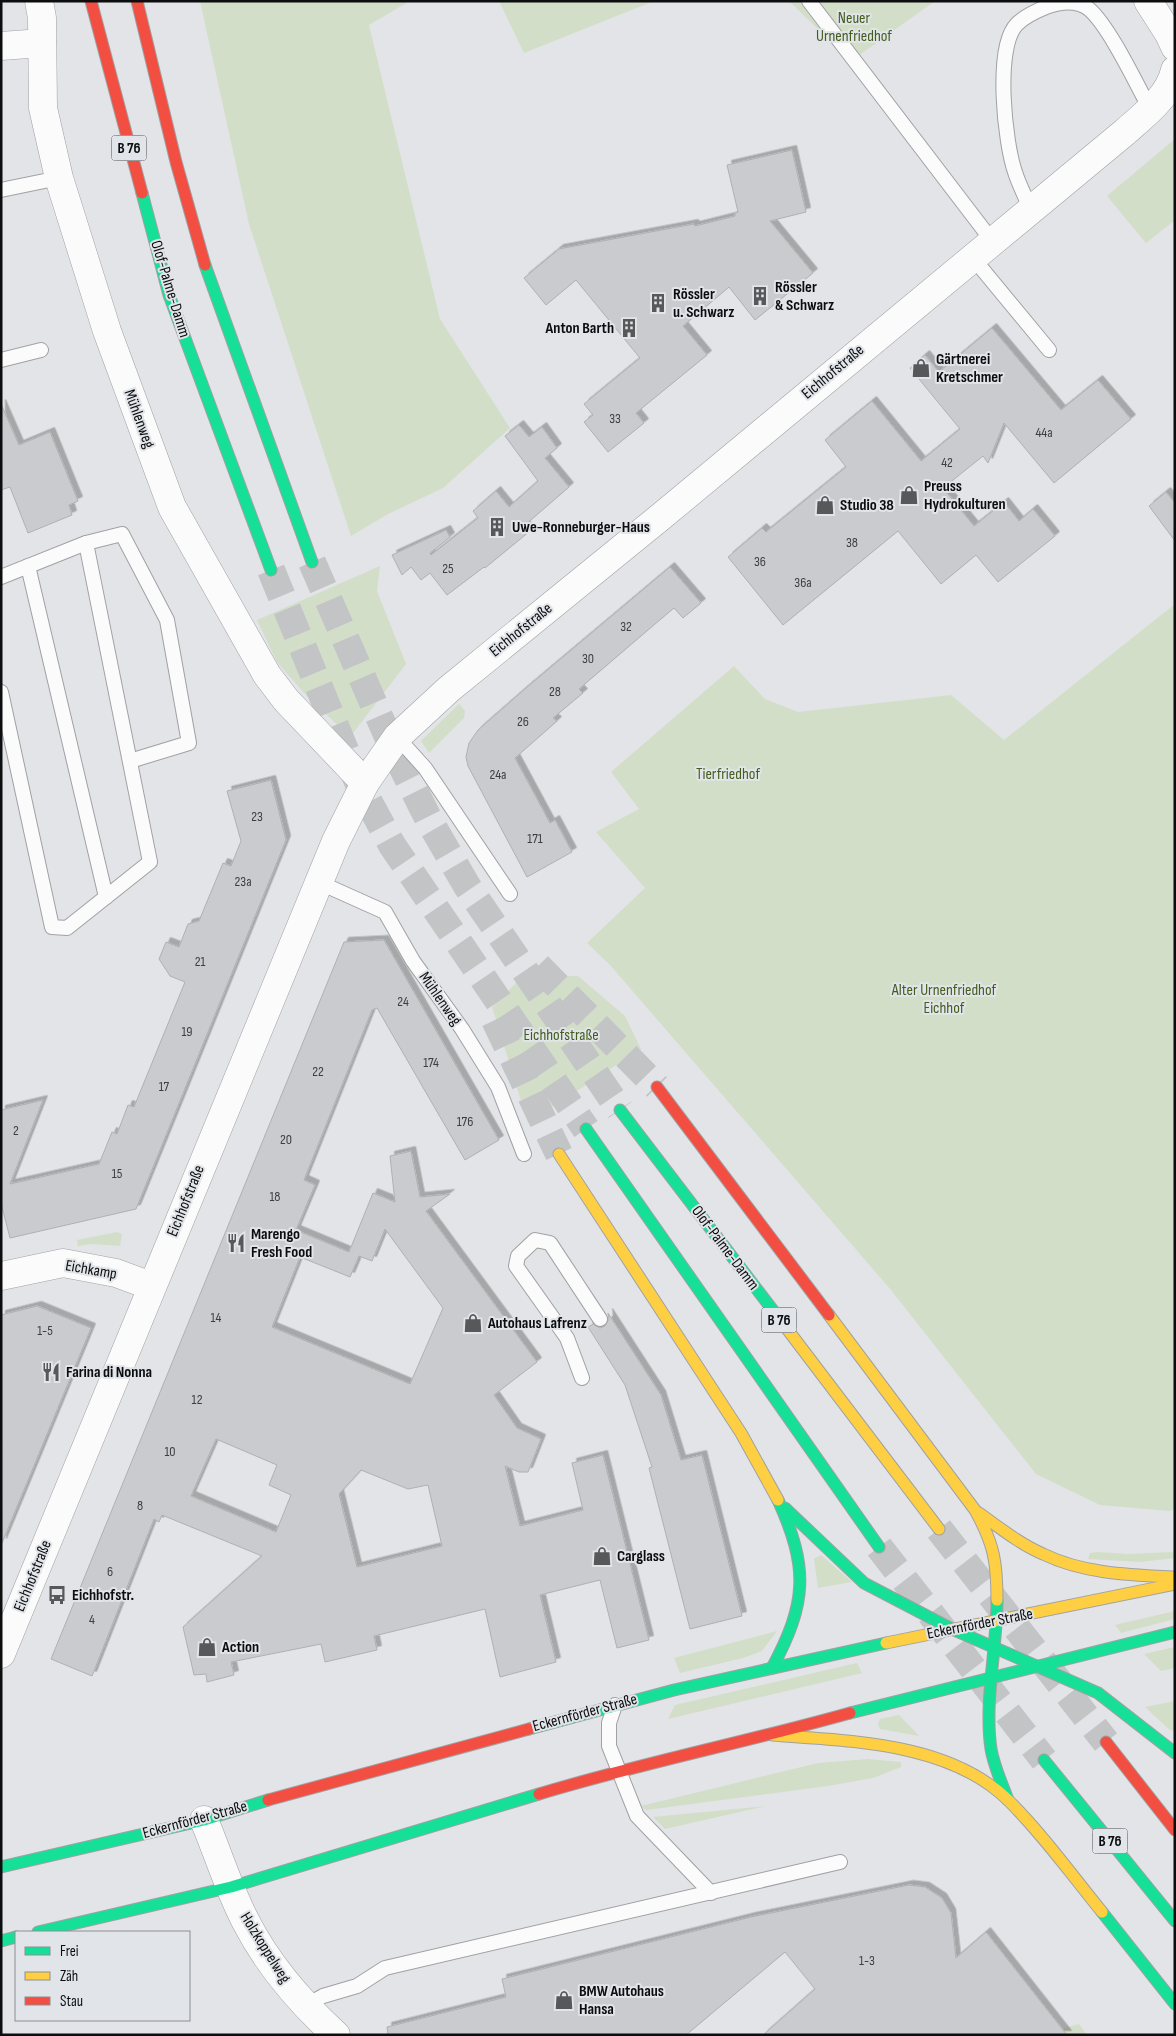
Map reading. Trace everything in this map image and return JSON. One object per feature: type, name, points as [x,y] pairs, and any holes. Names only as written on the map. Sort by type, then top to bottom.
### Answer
[{"type":"main road","name":"Olof-Palme-Damm","points":[[91,1],[169,295],[272,570]]},
{"type":"main road","name":"B 76","points":[[137,1],[176,162],[210,284],[312,562]]},
{"type":"main road","points":[[656,1087],[975,1510],[989,1535],[997,1567],[997,1621],[991,1677],[991,1747],[994,1763],[1008,1800]]},
{"type":"main road","name":"Olof-Palme-Damm","points":[[620,1110],[939,1529]]},
{"type":"main road","points":[[586,1129],[879,1547]]},
{"type":"main road","points":[[559,1154],[730,1415],[782,1506],[800,1564],[801,1587],[797,1616],[788,1640],[772,1668]]},
{"type":"main road","points":[[782,1506],[864,1582],[952,1629],[1036,1665],[1108,1700],[1175,1753]]},
{"type":"main road","points":[[975,1510],[1028,1546],[1067,1563],[1127,1574],[1175,1577]]},
{"type":"main road","name":"Eckernförder Straße","points":[[1,1866],[204,1820],[294,1792],[615,1705],[772,1668],[952,1629],[1175,1584]]},
{"type":"main road","points":[[42,1931],[231,1887],[617,1770],[772,1735],[1036,1665],[1175,1632]]},
{"type":"main road","points":[[772,1735],[851,1741],[910,1750],[979,1779],[1008,1800],[1060,1860],[1175,2004]]},
{"type":"main road","points":[[1106,1742],[1175,1830]]},
{"type":"main road","name":"B 76","points":[[1044,1760],[1175,1921]]},
{"type":"main road","points":[[1,1941],[15,1937]]},
{"type":"street","name":"Mühlenweg","points":[[39,1],[42,18],[43,108],[59,178],[107,331],[172,507],[267,675],[286,700],[365,783]]},
{"type":"street","points":[[1148,1],[1175,47]]},
{"type":"street","points":[[1,46],[42,44]]},
{"type":"street","name":"Eichhofstraße","points":[[1,1654],[318,882],[350,811],[365,783],[397,737],[449,689],[1032,210],[1150,109],[1168,87],[1175,70]]},
{"type":"street","name":"Eichkamp","points":[[1,1276],[63,1263],[116,1273],[151,1286]]},
{"type":"street","name":"Holzkoppelweg","points":[[204,1820],[245,1922],[283,1979],[305,2006],[336,2035]]},
{"type":"lane","points":[[810,1],[983,250],[1049,350]]},
{"type":"lane","points":[[1032,210],[1015,172],[1010,153],[1004,95],[1006,49],[1016,25],[1031,14],[1056,4],[1072,2],[1083,5],[1103,27],[1150,109]]},
{"type":"lane","points":[[1,190],[59,178]]},
{"type":"lane","points":[[1,360],[41,350]]},
{"type":"lane","points":[[1,577],[86,543],[122,534],[167,620],[189,743],[130,761]]},
{"type":"lane","points":[[1,692],[52,927],[67,928],[150,862],[86,543]]},
{"type":"lane","points":[[28,566],[106,897]]},
{"type":"lane","points":[[397,737],[425,768],[510,894]]},
{"type":"lane","name":"Mühlenweg","points":[[318,882],[385,912],[413,961],[462,1029],[498,1087],[524,1154]]},
{"type":"lane","points":[[582,1378],[567,1338],[516,1266],[518,1256],[535,1240],[550,1243],[600,1319]]},
{"type":"lane","points":[[615,1705],[610,1723],[609,1746],[637,1816],[712,1893]]},
{"type":"lane","points":[[305,2006],[323,1996],[357,1986],[385,1968],[840,1862]]},
{"type":"green space","points":[[200,1],[410,1],[369,25],[440,319],[510,428],[443,488],[388,514],[351,536],[249,224]]},
{"type":"green space","points":[[499,1],[654,1],[524,53]]},
{"type":"green space","name":"Neuer Urnenfriedhof","points":[[789,1],[935,1],[851,61]]},
{"type":"green space","points":[[1175,139],[1175,220],[1146,243],[1107,196]]},
{"type":"green space","points":[[380,566],[377,591],[406,664],[350,737],[306,695],[277,662],[257,620]]},
{"type":"green space","name":"Alter Urnenfriedhof Eichhof","points":[[1175,604],[1175,1509],[1170,1511],[1100,1505],[1036,1474],[891,1290],[610,965],[587,943],[645,888],[596,832],[639,809],[611,772],[734,666],[765,699],[798,712],[951,695],[1004,740]]},
{"type":"green space","points":[[459,704],[465,711],[464,718],[429,753],[421,741]]},
{"type":"green space","name":"Eichhofstraße","points":[[578,976],[625,1016],[641,1049],[528,1123],[492,1007],[522,977]]},
{"type":"green space","points":[[117,1232],[122,1234],[120,1246],[91,1244],[78,1246],[77,1240]]},
{"type":"green space","points":[[1173,1552],[1175,1558],[1140,1562],[1088,1559],[1090,1553],[1127,1554]]},
{"type":"green space","points":[[821,1555],[852,1582],[818,1588],[814,1559]]},
{"type":"green space","points":[[1175,1611],[1175,1619],[1121,1633],[1115,1625]]},
{"type":"green space","points":[[777,1631],[762,1651],[743,1658],[680,1673],[674,1658]]},
{"type":"green space","points":[[1175,1647],[1175,1668],[1161,1671],[1144,1654]]},
{"type":"green space","points":[[857,1663],[862,1673],[668,1719],[675,1705]]},
{"type":"green space","points":[[1175,1701],[1175,1731],[1170,1730],[1145,1707]]},
{"type":"green space","points":[[899,1715],[919,1736],[880,1729],[878,1724],[880,1719]]},
{"type":"green space","points":[[868,1759],[901,1762],[901,1767],[873,1778],[828,1786],[646,1810],[641,1806],[818,1763]]},
{"type":"green space","points":[[766,1806],[665,1829],[653,1817]]},
{"type":"green space","points":[[1079,2024],[1087,2035],[1055,2035],[1062,2029]]},
{"type":"building","points":[[792,150],[806,212],[770,221],[813,273],[755,320],[729,287],[683,326],[707,355],[636,413],[644,423],[608,452],[584,422],[593,415],[584,404],[640,358],[576,280],[546,305],[524,278],[559,249],[694,224],[695,226],[735,216],[735,213],[738,212],[727,165]]},
{"type":"building","points":[[992,328],[1061,410],[1098,380],[1131,419],[1054,483],[1004,423],[988,463],[983,456],[943,488],[974,526],[1004,502],[1019,521],[1033,509],[1055,536],[998,582],[976,555],[941,584],[898,531],[783,625],[728,557],[762,528],[766,532],[846,467],[825,440],[872,401],[921,461],[960,429],[910,368],[925,355],[939,372]]},
{"type":"building","points":[[1,404],[19,445],[50,432],[78,501],[69,505],[72,515],[28,533],[10,487],[1,490]]},
{"type":"building","points":[[519,425],[529,437],[542,427],[557,448],[545,458],[569,487],[525,525],[530,531],[485,568],[447,595],[430,573],[421,580],[411,567],[402,575],[392,555],[446,530],[450,537],[430,553],[431,555],[478,518],[473,511],[496,491],[509,507],[538,481],[505,436]]},
{"type":"building","points":[[1166,492],[1175,503],[1175,541],[1149,506]]},
{"type":"building","points":[[670,567],[701,603],[683,618],[674,608],[579,689],[583,693],[553,718],[557,721],[515,758],[550,823],[555,820],[572,852],[527,877],[468,766],[466,757],[469,743],[478,730]]},
{"type":"building","points":[[271,780],[286,840],[136,1209],[10,1238],[1,1203],[1,1110],[43,1100],[10,1184],[99,1164],[112,1132],[117,1134],[128,1105],[134,1107],[185,982],[170,976],[159,959],[166,942],[179,947],[188,924],[199,921],[223,863],[231,866],[241,841],[227,791]]},
{"type":"building","points":[[384,940],[499,1140],[465,1160],[377,1008],[372,1010],[304,1180],[315,1185],[296,1230],[349,1252],[373,1193],[395,1202],[390,1156],[411,1151],[420,1197],[450,1194],[426,1211],[537,1362],[494,1395],[517,1428],[541,1439],[528,1472],[519,1472],[505,1466],[520,1526],[583,1510],[572,1463],[603,1455],[649,1640],[617,1648],[600,1580],[540,1595],[556,1662],[500,1677],[485,1609],[374,1636],[377,1650],[325,1662],[321,1644],[231,1662],[234,1675],[207,1682],[206,1674],[194,1675],[183,1627],[262,1556],[162,1515],[159,1522],[154,1519],[92,1676],[51,1659],[344,942]],"holes":[[[385,1229],[443,1308],[410,1384],[272,1327],[300,1257],[350,1277],[359,1256],[372,1261]],[[216,1439],[277,1465],[269,1485],[291,1495],[276,1532],[191,1496]],[[361,1470],[408,1489],[428,1485],[442,1546],[357,1567],[339,1494]]]},
{"type":"building","points":[[37,1306],[91,1328],[2,1543],[1,1315]]},
{"type":"building","points":[[608,1313],[661,1395],[681,1460],[702,1455],[742,1616],[690,1629],[649,1468],[652,1467],[625,1385],[588,1327],[593,1324],[600,1328],[605,1326],[609,1319]]},
{"type":"building","points":[[909,1885],[925,1887],[942,1898],[951,1913],[956,1958],[986,1932],[1067,2035],[763,2035],[815,1989],[785,1952],[686,2035],[388,2035],[387,2027],[506,1997],[502,1979],[751,1917]]},
{"type":"tunnel","points":[[312,562],[392,746],[430,822],[467,886],[620,1110]]},
{"type":"tunnel","points":[[271,570],[358,782],[392,845],[586,1129]]},
{"type":"tunnel","points":[[538,966],[657,1087]]},
{"type":"tunnel","points":[[495,1020],[559,1154]]},
{"type":"tunnel","points":[[939,1529],[1106,1742]]},
{"type":"tunnel","points":[[879,1547],[1044,1760]]},
{"type":"traffic: fast","points":[[142,193],[169,295],[271,570]]},
{"type":"traffic: fast","points":[[205,265],[312,562]]},
{"type":"traffic: fast","points":[[620,1110],[778,1317]]},
{"type":"traffic: fast","points":[[586,1129],[879,1547]]},
{"type":"traffic: fast","points":[[772,1668],[792,1624],[800,1585],[795,1546],[778,1500]]},
{"type":"traffic: fast","points":[[785,1508],[864,1583],[952,1629],[1098,1693],[1175,1753]]},
{"type":"traffic: fast","points":[[997,1600],[989,1731],[994,1762],[1008,1800]]},
{"type":"traffic: fast","points":[[850,1713],[1175,1632]]},
{"type":"traffic: fast","points":[[529,1729],[674,1690],[886,1643]]},
{"type":"traffic: fast","points":[[1044,1760],[1175,1921]]},
{"type":"traffic: fast","points":[[42,1931],[231,1887],[539,1794]]},
{"type":"traffic: fast","points":[[1,1867],[204,1820],[268,1800]]},
{"type":"traffic: fast","points":[[1102,1912],[1175,2004]]},
{"type":"traffic: fast","points":[[1,1941],[15,1937]]},
{"type":"traffic: slow","points":[[559,1154],[741,1433],[778,1500]]},
{"type":"traffic: slow","points":[[829,1315],[975,1510],[993,1554],[997,1600]]},
{"type":"traffic: slow","points":[[778,1317],[939,1529]]},
{"type":"traffic: slow","points":[[979,1513],[1026,1545],[1059,1561],[1091,1570],[1175,1577]]},
{"type":"traffic: slow","points":[[886,1643],[1175,1584]]},
{"type":"traffic: slow","points":[[772,1735],[865,1743],[897,1748],[928,1756],[958,1767],[985,1781],[1022,1814],[1102,1912]]},
{"type":"traffic: jam","points":[[91,1],[142,193]]},
{"type":"traffic: jam","points":[[137,1],[176,162],[205,265]]},
{"type":"traffic: jam","points":[[657,1087],[829,1315]]},
{"type":"traffic: jam","points":[[539,1794],[616,1772],[850,1713]]},
{"type":"traffic: jam","points":[[268,1800],[529,1729]]},
{"type":"traffic: jam","points":[[1106,1742],[1175,1830]]},
{"type":"place","name":"Rössler & Schwarz","points":[[760,296]]},
{"type":"place","name":"Rössler u. Schwarz","points":[[658,303]]},
{"type":"place","name":"Anton Barth","points":[[629,328]]},
{"type":"place","name":"Gärtnerei Kretschmer","points":[[921,368]]},
{"type":"place","name":"Preuss Hydrokulturen","points":[[909,495]]},
{"type":"place","name":"Studio 38","points":[[825,505]]},
{"type":"place","name":"Uwe-Ronneburger-Haus","points":[[497,527]]},
{"type":"place","name":"Marengo Fresh Food","points":[[236,1243]]},
{"type":"place","name":"Autohaus Lafrenz","points":[[473,1323]]},
{"type":"place","name":"Farina di Nonna","points":[[51,1372]]},
{"type":"place","name":"Carglass","points":[[602,1556]]},
{"type":"place","name":"Eichhofstr.","points":[[57,1595]]},
{"type":"place","name":"Action","points":[[207,1647]]},
{"type":"place","name":"BMW Autohaus Hansa","points":[[564,2000]]},
{"type":"park label","name":"Tierfriedhof","points":[[728,774]]}]
